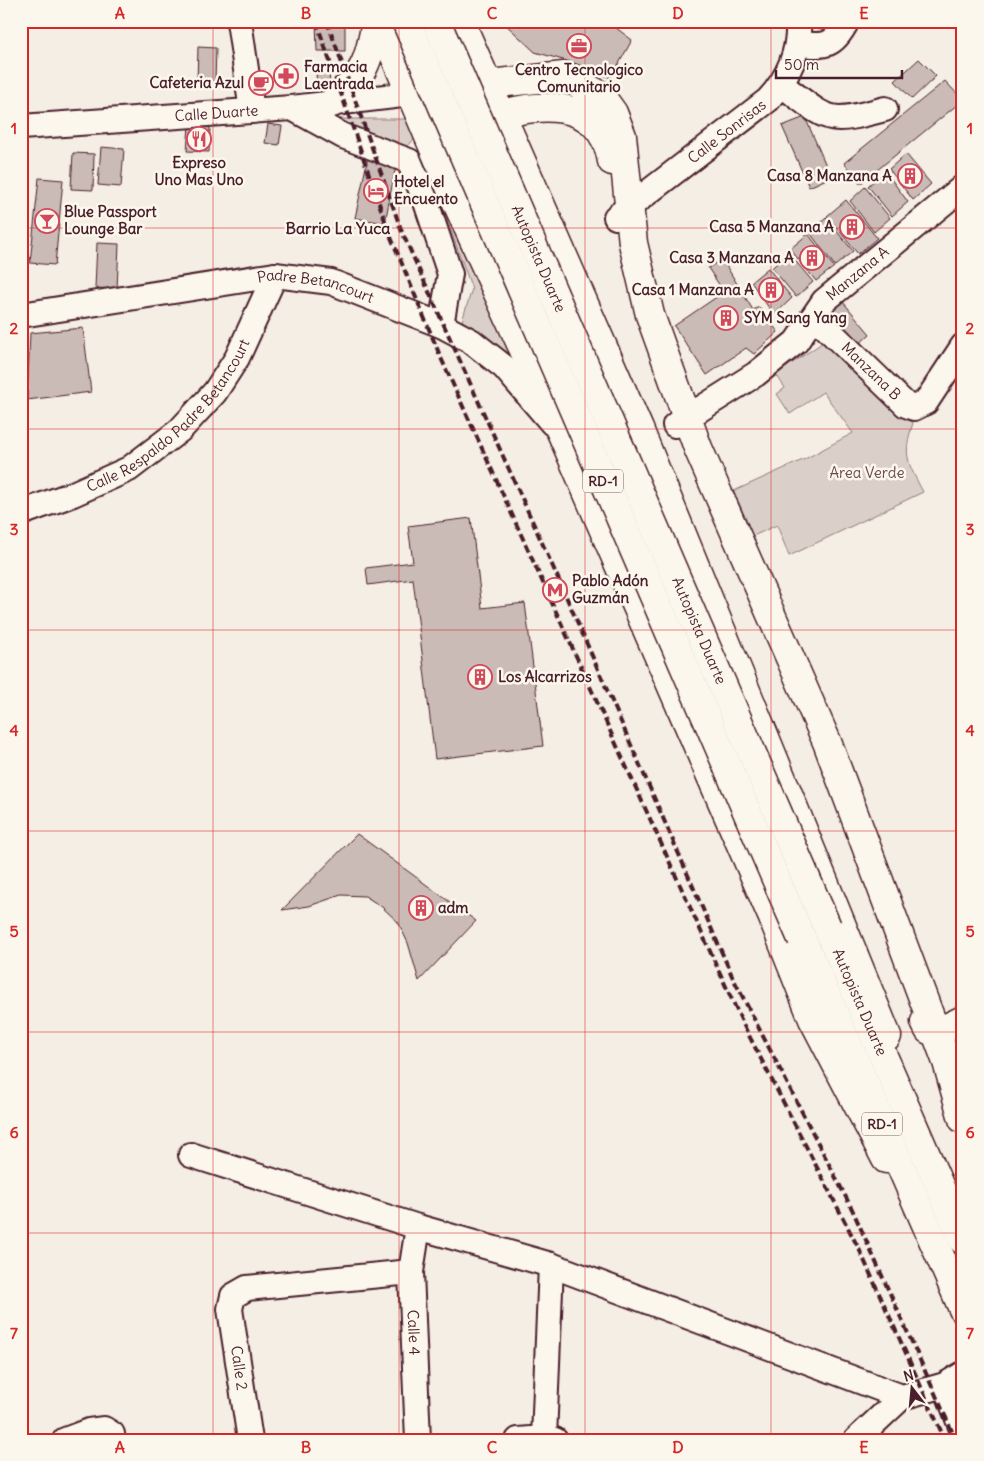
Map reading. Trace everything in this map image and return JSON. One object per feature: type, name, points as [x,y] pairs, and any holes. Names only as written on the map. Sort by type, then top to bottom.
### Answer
[{"type":"main road","points":[[378,21],[562,434],[773,918],[813,1019],[963,1308]]},
{"type":"main road","points":[[332,103],[360,75],[370,55],[378,21]]},
{"type":"main road","name":"Autopista Duarte","points":[[406,21],[963,1308]]},
{"type":"main road","name":"Autopista Duarte","points":[[436,21],[963,1240]]},
{"type":"main road","points":[[466,32],[476,85],[500,114],[640,429],[866,980],[963,1240]]},
{"type":"main road","points":[[411,94],[564,76],[600,96],[612,113],[622,136],[624,212],[621,249],[636,317],[681,422],[925,1021],[929,1030],[936,1034],[955,1054],[963,1119]]},
{"type":"main road","points":[[430,138],[476,85]]},
{"type":"main road","points":[[430,138],[500,114],[551,106],[571,110],[592,120],[605,136],[624,212]]},
{"type":"main road","points":[[491,277],[493,254],[541,234],[558,244]]},
{"type":"main road","points":[[681,422],[827,742],[936,1034]]},
{"type":"main road","points":[[922,995],[942,1008],[963,1009]]},
{"type":"main road","points":[[936,1034],[963,1020]]},
{"type":"street","points":[[239,21],[252,111]]},
{"type":"street","points":[[798,33],[823,46],[833,42],[847,21]]},
{"type":"street","name":"Calle Sonrisas","points":[[624,212],[768,100],[782,85],[798,33]]},
{"type":"street","points":[[782,85],[824,117],[834,120],[849,119],[885,109]]},
{"type":"street","name":"Calle Duarte","points":[[21,127],[292,108],[411,94]]},
{"type":"street","points":[[292,108],[343,136],[409,161],[426,199],[450,274],[441,325]]},
{"type":"street","points":[[409,161],[430,138]]},
{"type":"street","name":"Manzana A","points":[[681,422],[756,374],[789,348],[815,317],[824,302],[963,187]]},
{"type":"street","name":"Padre Betancourt","points":[[21,315],[275,275],[331,282],[441,325],[471,341],[504,367],[562,434]]},
{"type":"street","name":"Calle Respaldo Padre Betancourt","points":[[21,513],[73,494],[129,469],[180,430],[215,392],[237,358],[275,275]]},
{"type":"street","name":"Manzana B","points":[[815,317],[906,405],[914,408],[926,402],[963,346]]},
{"type":"street","points":[[955,1054],[963,1093]]},
{"type":"street","points":[[191,1155],[418,1227],[551,1266],[902,1397]]},
{"type":"street","name":"Calle 4","points":[[418,1227],[411,1272],[418,1440]]},
{"type":"street","points":[[518,1440],[550,1439],[551,1266]]},
{"type":"street","name":"Calle 2","points":[[250,1440],[230,1309],[232,1296],[247,1288],[411,1272]]},
{"type":"street","points":[[856,1440],[902,1397],[954,1379],[963,1432]]},
{"type":"street","points":[[65,1440],[89,1431],[104,1429],[112,1434],[112,1440]]},
{"type":"green space","points":[[336,119],[413,119],[419,134],[405,149]]},
{"type":"green space","points":[[428,149],[516,360],[462,321],[472,289],[436,189],[421,157]]},
{"type":"green space","name":"Area Verde","points":[[825,341],[849,354],[913,423],[908,444],[908,459],[923,492],[789,556],[777,525],[753,536],[734,491],[805,459],[853,433],[823,392],[790,414],[777,394],[785,388],[776,374]]},
{"type":"building","points":[[316,21],[345,21],[345,51],[317,51]]},
{"type":"building","name":"Centro Tecnologico Comunitario","points":[[502,21],[607,21],[632,40],[611,78],[577,64],[535,52]]},
{"type":"building","points":[[198,47],[216,48],[215,83],[197,82]]},
{"type":"building","points":[[919,59],[936,76],[912,99],[895,81]]},
{"type":"building","name":"Farmacia Laentrada","points":[[291,67],[294,84],[282,86],[279,69]]},
{"type":"building","points":[[329,70],[330,87],[317,88],[316,71]]},
{"type":"building","name":"Cafeteria Azul","points":[[268,76],[270,88],[255,91],[253,78]]},
{"type":"building","points":[[945,81],[963,100],[860,184],[844,163]]},
{"type":"building","points":[[805,117],[831,177],[809,187],[782,126]]},
{"type":"building","points":[[268,124],[282,126],[279,145],[265,143]]},
{"type":"building","name":"Expreso Uno Mas Uno","points":[[189,126],[210,127],[209,152],[187,151]]},
{"type":"building","points":[[101,147],[124,149],[121,187],[98,185]]},
{"type":"building","points":[[73,153],[94,154],[93,190],[71,189]]},
{"type":"building","name":"Casa 8 Manzana A","points":[[906,154],[931,184],[913,200],[889,169]]},
{"type":"building","name":"Hotel el Encuento","points":[[368,157],[396,165],[385,223],[355,218]]},
{"type":"building","points":[[885,171],[908,202],[892,216],[868,186]]},
{"type":"building","name":"Blue Passport Lounge Bar","points":[[39,178],[63,180],[55,265],[30,263]]},
{"type":"building","points":[[865,187],[890,218],[874,232],[850,201]]},
{"type":"building","name":"Casa 5 Manzana A","points":[[846,200],[877,238],[858,254],[827,216]]},
{"type":"building","points":[[826,218],[853,251],[835,266],[810,233]]},
{"type":"building","name":"Casa 3 Manzana A","points":[[808,234],[834,267],[816,281],[790,249]]},
{"type":"building","points":[[97,243],[119,244],[117,289],[95,288]]},
{"type":"building","points":[[788,252],[813,282],[796,297],[772,268]]},
{"type":"building","name":"SYM Sang Yang","points":[[722,259],[753,310],[759,307],[778,332],[754,354],[746,348],[707,375],[674,326],[724,292],[708,268]]},
{"type":"building","name":"Casa 1 Manzana A","points":[[768,268],[792,298],[774,315],[751,282]]},
{"type":"building","points":[[843,302],[870,334],[856,347],[827,316]]},
{"type":"building","points":[[83,328],[91,392],[27,400],[30,333]]},
{"type":"building","name":"Los Alcarrizos","points":[[471,518],[482,608],[525,603],[543,746],[435,759],[413,579],[368,585],[366,568],[413,562],[408,526]]},
{"type":"building","name":"adm","points":[[357,834],[476,921],[419,981],[408,943],[398,922],[382,907],[365,896],[341,895],[309,906],[282,910]]},
{"type":"railway","points":[[316,21],[390,235],[441,358],[743,1024],[860,1251],[945,1440]]},
{"type":"railway","points":[[327,21],[402,232],[562,587],[733,978],[852,1209],[956,1440]]},
{"type":"place","name":"Centro Tecnologico Comunitario","points":[[579,46]]},
{"type":"place","name":"Farmacia Laentrada","points":[[286,76]]},
{"type":"place","name":"Cafeteria Azul","points":[[261,83]]},
{"type":"place","name":"Expreso Uno Mas Uno","points":[[199,139]]},
{"type":"place","name":"Casa 8 Manzana A","points":[[910,176]]},
{"type":"place","name":"Hotel el Encuento","points":[[376,191]]},
{"type":"place","name":"Blue Passport Lounge Bar","points":[[47,221]]},
{"type":"place","name":"Casa 5 Manzana A","points":[[852,227]]},
{"type":"place","name":"Casa 3 Manzana A","points":[[812,258]]},
{"type":"place","name":"Casa 1 Manzana A","points":[[771,290]]},
{"type":"place","name":"SYM Sang Yang","points":[[726,318]]},
{"type":"place","name":"Pablo Adón Guzmán","points":[[555,590]]},
{"type":"place","name":"Los Alcarrizos","points":[[480,677]]},
{"type":"place","name":"adm","points":[[421,908]]},
{"type":"district","name":"Barrio La Yuca","points":[[338,228]]}]
